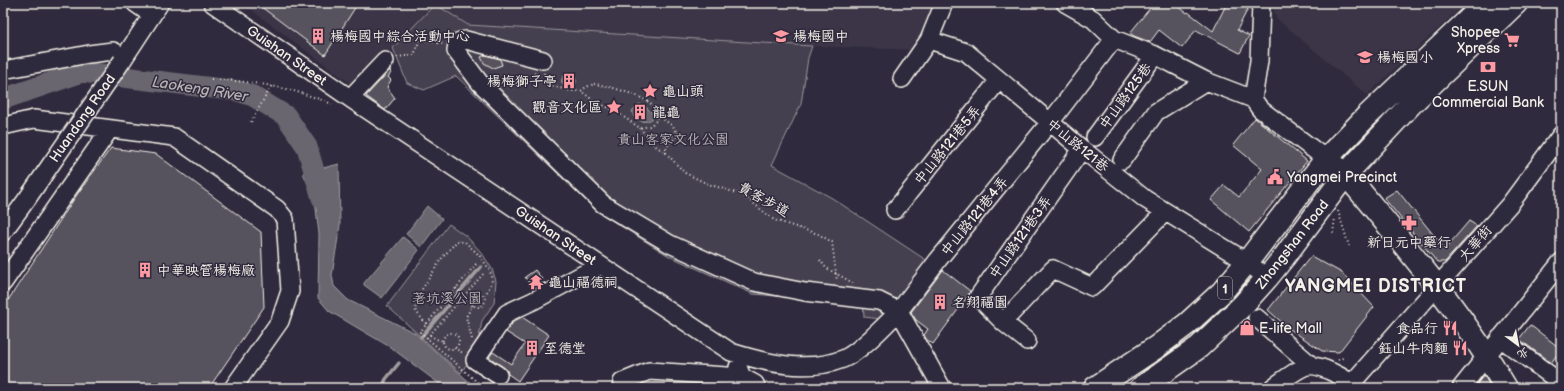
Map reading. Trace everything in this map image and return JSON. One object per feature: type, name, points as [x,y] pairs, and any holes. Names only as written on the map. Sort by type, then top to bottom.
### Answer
[{"type":"main road","name":"Zhongshan Road","points":[[1110,384],[1187,324],[1222,292],[1247,262],[1326,159],[1366,116],[1486,3]]},
{"type":"main road","name":"Zhongshan Road","points":[[1141,388],[1199,347],[1267,278],[1346,174],[1412,103],[1516,3]]},
{"type":"main road","points":[[1326,159],[1346,174],[1438,286],[1487,354],[1506,388]]},
{"type":"street","points":[[135,3],[156,9]]},
{"type":"street","name":"Guishan Street","points":[[212,3],[350,98],[731,352],[757,360],[796,365],[813,365],[843,359],[866,342],[899,311]]},
{"type":"street","points":[[902,79],[929,40],[944,3]]},
{"type":"street","name":"中山路125巷","points":[[1065,3],[1094,19],[1114,39],[1155,55],[1206,81],[1253,99],[1260,109],[1326,159]]},
{"type":"street","points":[[1253,99],[1259,61],[1261,3]]},
{"type":"street","name":"Huandong Road","points":[[3,232],[156,9]]},
{"type":"street","points":[[1052,119],[1114,39]]},
{"type":"street","points":[[543,60],[466,40],[460,41],[457,44],[456,51],[480,83],[603,204],[670,244],[754,282],[805,292],[879,301],[899,311],[942,388]]},
{"type":"street","name":"中山路121巷","points":[[929,40],[966,52],[999,80],[1052,119],[1082,149],[1145,199],[1247,262],[1267,278]]},
{"type":"street","points":[[3,70],[101,52],[113,51],[123,59]]},
{"type":"street","name":"中山路125巷","points":[[1095,137],[1155,55]]},
{"type":"street","points":[[350,98],[385,61]]},
{"type":"street","name":"中山路121巷5弄","points":[[895,210],[999,80]]},
{"type":"street","points":[[1122,160],[1156,112],[1206,81]]},
{"type":"street","points":[[3,126],[34,119],[174,137],[277,208],[285,219],[290,291],[280,321],[233,388]]},
{"type":"street","name":"中山路121巷4弄","points":[[899,311],[938,260],[1052,119]]},
{"type":"street","points":[[3,283],[110,128]]},
{"type":"street","name":"大華街","points":[[1354,385],[1510,204],[1561,135]]},
{"type":"street","name":"中山路121巷3弄","points":[[1003,322],[978,297],[1082,149]]},
{"type":"street","points":[[1027,341],[1003,322],[1053,269],[1092,287],[1165,212]]},
{"type":"street","points":[[1461,388],[1561,262]]},
{"type":"street","points":[[498,375],[475,360],[507,313],[533,302],[600,265]]},
{"type":"street","points":[[1257,318],[1310,366]]},
{"type":"street","points":[[1500,338],[1561,383]]},
{"type":"street","points":[[731,352],[742,377]]},
{"type":"street","points":[[1272,388],[1304,367],[1310,366],[1322,367],[1354,385]]},
{"type":"street","points":[[622,382],[649,371],[742,377],[755,384],[757,388]]},
{"type":"path","points":[[385,61],[388,58],[414,56],[420,39],[439,43]]},
{"type":"path","points":[[521,54],[527,65],[544,84],[571,91],[581,91],[594,101],[616,111],[640,128],[650,126],[657,120],[655,109],[649,103],[618,89],[594,84],[581,91]]},
{"type":"path","points":[[211,79],[272,85],[307,94],[333,105]]},
{"type":"path","points":[[251,122],[272,85]]},
{"type":"path","points":[[657,115],[673,126],[676,131],[673,134],[676,137],[666,147],[666,153]]},
{"type":"path","name":"貴客步道","points":[[640,128],[654,145],[666,153],[685,173],[708,184],[743,195],[774,220],[818,234],[832,242],[837,275],[836,296]]},
{"type":"path","points":[[1336,204],[1349,246]]},
{"type":"path","points":[[426,324],[415,310],[419,294],[442,258],[457,241],[465,242],[480,255],[490,270],[492,282],[484,298],[484,304],[481,307],[472,305],[456,288]]},
{"type":"path","points":[[476,264],[420,332],[484,388]]},
{"type":"path","points":[[427,338],[485,272]]},
{"type":"path","points":[[475,360],[475,350],[466,317],[472,305],[472,300],[475,294],[481,294],[484,298]]},
{"type":"path","points":[[453,334],[458,338],[459,343],[456,347],[449,349],[445,346],[444,341],[446,336],[453,334]]},
{"type":"path","points":[[430,335],[436,339],[444,341]]},
{"type":"shaded area","name":"楊梅國中","points":[[242,3],[936,3],[917,50],[812,46],[468,25],[435,5],[355,87]]},
{"type":"shaded area","name":"楊梅國小","points":[[1272,3],[1466,3],[1367,95],[1276,18]]},
{"type":"shaded area","points":[[639,104],[646,107],[653,114],[652,119],[643,121],[634,117],[632,111]]},
{"type":"shaded area","points":[[339,164],[340,225],[332,275],[334,286],[348,300],[415,333],[476,388],[445,388],[390,347],[329,311],[318,298],[319,234],[315,201],[303,173]]},
{"type":"shaded area","points":[[427,206],[442,219],[421,247],[406,234]]},
{"type":"shaded area","points":[[403,237],[419,250],[382,298],[364,285],[364,283]]},
{"type":"green space","name":"貴山客家文化公園","points":[[435,4],[468,25],[812,46],[808,58],[801,104],[772,165],[832,198],[929,262],[881,319],[864,317],[863,304],[753,294],[669,256],[598,212],[456,76],[424,90],[407,83],[393,48]]},
{"type":"green space","name":"荖坑溪公園","points":[[449,224],[466,236],[482,253],[492,269],[496,281],[494,303],[482,321],[477,348],[461,373],[387,306]]},
{"type":"building","name":"楊梅國中綜合活動中心","points":[[256,3],[358,3],[325,55]]},
{"type":"building","points":[[1154,3],[1174,3],[1213,31],[1227,3],[1251,3],[1237,30],[1249,36],[1240,53],[1196,30],[1182,48],[1159,30],[1150,42],[1134,36],[1130,33]]},
{"type":"building","points":[[485,55],[500,59],[502,65],[493,68],[484,63],[481,57]]},
{"type":"building","points":[[390,70],[391,73],[388,77],[391,80],[387,87],[395,98],[385,110],[366,96]]},
{"type":"building","name":"楊梅獅子亭","points":[[569,74],[574,76],[576,81],[574,86],[569,88],[564,86],[562,81],[564,76]]},
{"type":"building","name":"Yangmei Precinct","points":[[1255,118],[1307,161],[1249,232],[1211,200],[1224,185],[1239,197],[1262,169],[1233,145]]},
{"type":"building","name":"中華映管楊梅廠","points":[[111,148],[156,154],[261,232],[264,307],[209,388],[3,388],[3,308],[76,196]]},
{"type":"building","points":[[1397,190],[1445,249],[1469,221],[1477,226],[1445,262],[1437,262],[1384,198]]},
{"type":"building","points":[[1311,256],[1342,273],[1374,307],[1339,352],[1322,351],[1287,327],[1268,310]]},
{"type":"building","name":"龜山福德祠","points":[[535,270],[545,283],[533,289],[525,277]]},
{"type":"building","name":"名翔福園","points":[[943,270],[970,291],[968,296],[933,344],[926,339],[924,335],[928,329],[916,320],[911,312]]},
{"type":"building","name":"至德堂","points":[[522,317],[549,335],[518,381],[508,374],[507,370],[489,357],[493,352],[511,364],[525,344],[506,332],[514,321]]},
{"type":"building","points":[[1530,325],[1561,349],[1551,363],[1519,339]]},
{"type":"building","points":[[1484,375],[1491,388],[1474,388]]},
{"type":"waterway","name":"Laokeng River","points":[[3,99],[82,72],[238,91],[253,96],[286,116],[307,147],[322,198]]},
{"type":"waterway","points":[[421,337],[481,267]]},
{"type":"waterway","points":[[382,388],[386,379],[399,363]]},
{"type":"place","name":"楊梅國中綜合活動中心","points":[[318,36]]},
{"type":"place","name":"楊梅國中","points":[[781,36]]},
{"type":"place","name":"Shopee Xpress","points":[[1512,40]]},
{"type":"place","name":"楊梅國小","points":[[1365,57]]},
{"type":"place","name":"E.SUN Commercial Bank","points":[[1488,67]]},
{"type":"place","name":"楊梅獅子亭","points":[[569,81]]},
{"type":"place","name":"龜山頭","points":[[650,91]]},
{"type":"place","name":"觀音文化區","points":[[614,107]]},
{"type":"place","name":"龍龜","points":[[640,112]]},
{"type":"place","name":"Yangmei Precinct","points":[[1275,177]]},
{"type":"place","name":"新日元中藥行","points":[[1409,223]]},
{"type":"place","name":"中華映管楊梅廠","points":[[145,270]]},
{"type":"place","name":"龜山福德祠","points":[[536,282]]},
{"type":"place","name":"名翔福園","points":[[940,302]]},
{"type":"place","name":"E-life Mall","points":[[1247,328]]},
{"type":"place","name":"食品行","points":[[1450,328]]},
{"type":"place","name":"至德堂","points":[[532,348]]},
{"type":"place","name":"鈺山牛肉麵","points":[[1460,348]]},
{"type":"district","name":"YANGMEI DISTRICT","points":[[1376,286]]}]
